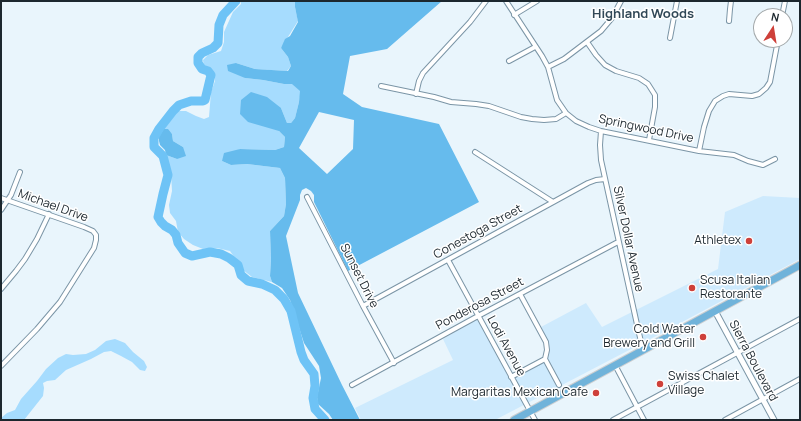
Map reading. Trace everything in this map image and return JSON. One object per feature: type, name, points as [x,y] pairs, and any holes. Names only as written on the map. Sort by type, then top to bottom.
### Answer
[{"type":"highway","points":[[514,420],[800,266]]},
{"type":"street","points":[[416,94],[419,81],[423,73],[470,22],[486,1]]},
{"type":"street","name":"Springwood Drive","points":[[506,1],[548,67],[557,100],[566,113],[576,121],[601,131],[699,151],[734,155],[748,161],[763,164],[775,159]]},
{"type":"street","points":[[514,15],[537,1]]},
{"type":"street","points":[[548,67],[564,59],[601,31],[612,18],[621,1]]},
{"type":"street","points":[[670,38],[677,1]]},
{"type":"street","points":[[730,21],[731,1]]},
{"type":"street","points":[[587,42],[605,65],[616,72],[639,78],[648,84],[654,95],[655,107],[649,140]]},
{"type":"street","points":[[509,60],[536,47]]},
{"type":"street","points":[[699,151],[704,127],[714,101],[729,94],[752,96],[759,94],[770,82],[776,48]]},
{"type":"street","points":[[381,86],[451,102],[489,106],[521,117],[532,119],[556,119],[566,113]]},
{"type":"street","name":"Silver Dollar Avenue","points":[[601,131],[601,160],[643,350]]},
{"type":"street","points":[[475,152],[553,202]]},
{"type":"street","points":[[1,210],[11,195],[20,172]]},
{"type":"street","name":"Conestoga Street","points":[[363,306],[588,183],[605,179]]},
{"type":"street","name":"Sunset Drive","points":[[307,197],[394,363]]},
{"type":"street","name":"Michael Drive","points":[[1,198],[84,227],[93,231],[96,235],[94,248],[60,302],[37,329],[1,366]]},
{"type":"street","points":[[1,289],[25,259],[49,214]]},
{"type":"street","name":"Ponderosa Street","points":[[352,385],[618,242]]},
{"type":"street","name":"Lodi Avenue","points":[[448,260],[535,420]]},
{"type":"street","points":[[520,294],[546,342],[547,350],[545,359],[559,385]]},
{"type":"street","name":"Sierra Boulevard","points":[[715,311],[774,420]]},
{"type":"street","points":[[613,420],[800,319]]},
{"type":"street","points":[[511,377],[545,359]]},
{"type":"street","points":[[615,366],[644,420]]},
{"type":"street","points":[[725,420],[800,379]]},
{"type":"shaded area","points":[[241,1],[295,1],[298,21],[281,48],[288,57],[291,66],[287,71],[255,69],[236,63],[245,78],[284,84],[292,83],[301,91],[295,118],[291,123],[287,123],[281,108],[279,131],[285,137],[284,147],[275,150],[240,149],[222,161],[231,165],[247,164],[280,168],[285,178],[286,204],[284,216],[270,231],[270,276],[272,282],[252,277],[243,270],[230,251],[217,248],[203,249],[184,239],[178,232],[176,221],[170,213],[169,205],[172,191],[171,174],[166,155],[177,159],[183,147],[173,141],[172,134],[164,129],[177,111],[186,111],[204,119],[209,117],[211,92],[215,81],[215,74],[210,68],[204,67],[203,60],[208,55],[221,51],[224,42],[224,32],[233,12],[241,4]]},
{"type":"shaded area","points":[[295,1],[442,1],[387,49],[350,56],[343,94],[362,107],[439,124],[479,202],[348,271],[314,202],[314,195],[306,188],[302,190],[300,200],[286,236],[298,293],[360,420],[333,420],[318,404],[317,397],[321,378],[319,366],[304,343],[290,300],[282,288],[272,282],[270,276],[270,231],[284,216],[286,204],[285,178],[280,168],[247,164],[231,165],[222,161],[224,153],[240,149],[275,150],[284,147],[285,137],[279,131],[248,122],[240,114],[241,100],[251,92],[267,97],[281,108],[287,123],[291,123],[295,118],[300,91],[292,84],[245,78],[228,71],[227,65],[236,63],[255,69],[288,71],[291,66],[288,57],[281,48],[285,39],[290,36],[298,22]],"holes":[[[319,112],[354,120],[353,149],[327,174],[299,148]]]},
{"type":"shaded area","points":[[164,129],[168,129],[172,134],[173,141],[183,147],[186,156],[177,159],[166,155],[165,150],[160,145],[159,141],[159,135]]},
{"type":"shaded area","points":[[763,196],[800,198],[800,259],[495,420],[361,420],[355,408],[453,360],[443,339],[478,318],[510,380],[547,359],[548,341],[541,327],[586,303],[602,327],[718,269],[725,212]]},
{"type":"shaded area","points":[[115,339],[125,343],[144,361],[147,367],[145,371],[140,370],[132,362],[111,351],[104,352],[66,370],[55,380],[43,383],[43,396],[24,420],[1,420],[1,418],[7,413],[15,410],[21,399],[46,369],[58,358],[66,354],[86,354],[95,350],[106,341]]},
{"type":"waterway","points":[[236,1],[223,15],[219,25],[218,43],[213,48],[202,53],[198,57],[198,63],[202,69],[208,71],[211,75],[205,100],[191,101],[179,105],[159,129],[154,138],[154,147],[163,156],[168,175],[158,217],[161,222],[176,235],[178,243],[185,253],[192,256],[210,252],[221,254],[238,265],[241,275],[248,281],[262,284],[275,290],[284,299],[291,311],[304,360],[314,374],[315,386],[313,398],[315,409],[325,420]]},
{"type":"place","name":"Athletex","points":[[749,241]]},
{"type":"place","name":"Scusa Italian Restorante","points":[[692,288]]},
{"type":"place","name":"Cold Water Brewery and Grill","points":[[703,337]]},
{"type":"place","name":"Swiss Chalet Village","points":[[660,384]]},
{"type":"place","name":"Margaritas Mexican Cafe","points":[[596,393]]},
{"type":"district","name":"Highland Woods","points":[[643,14]]}]
